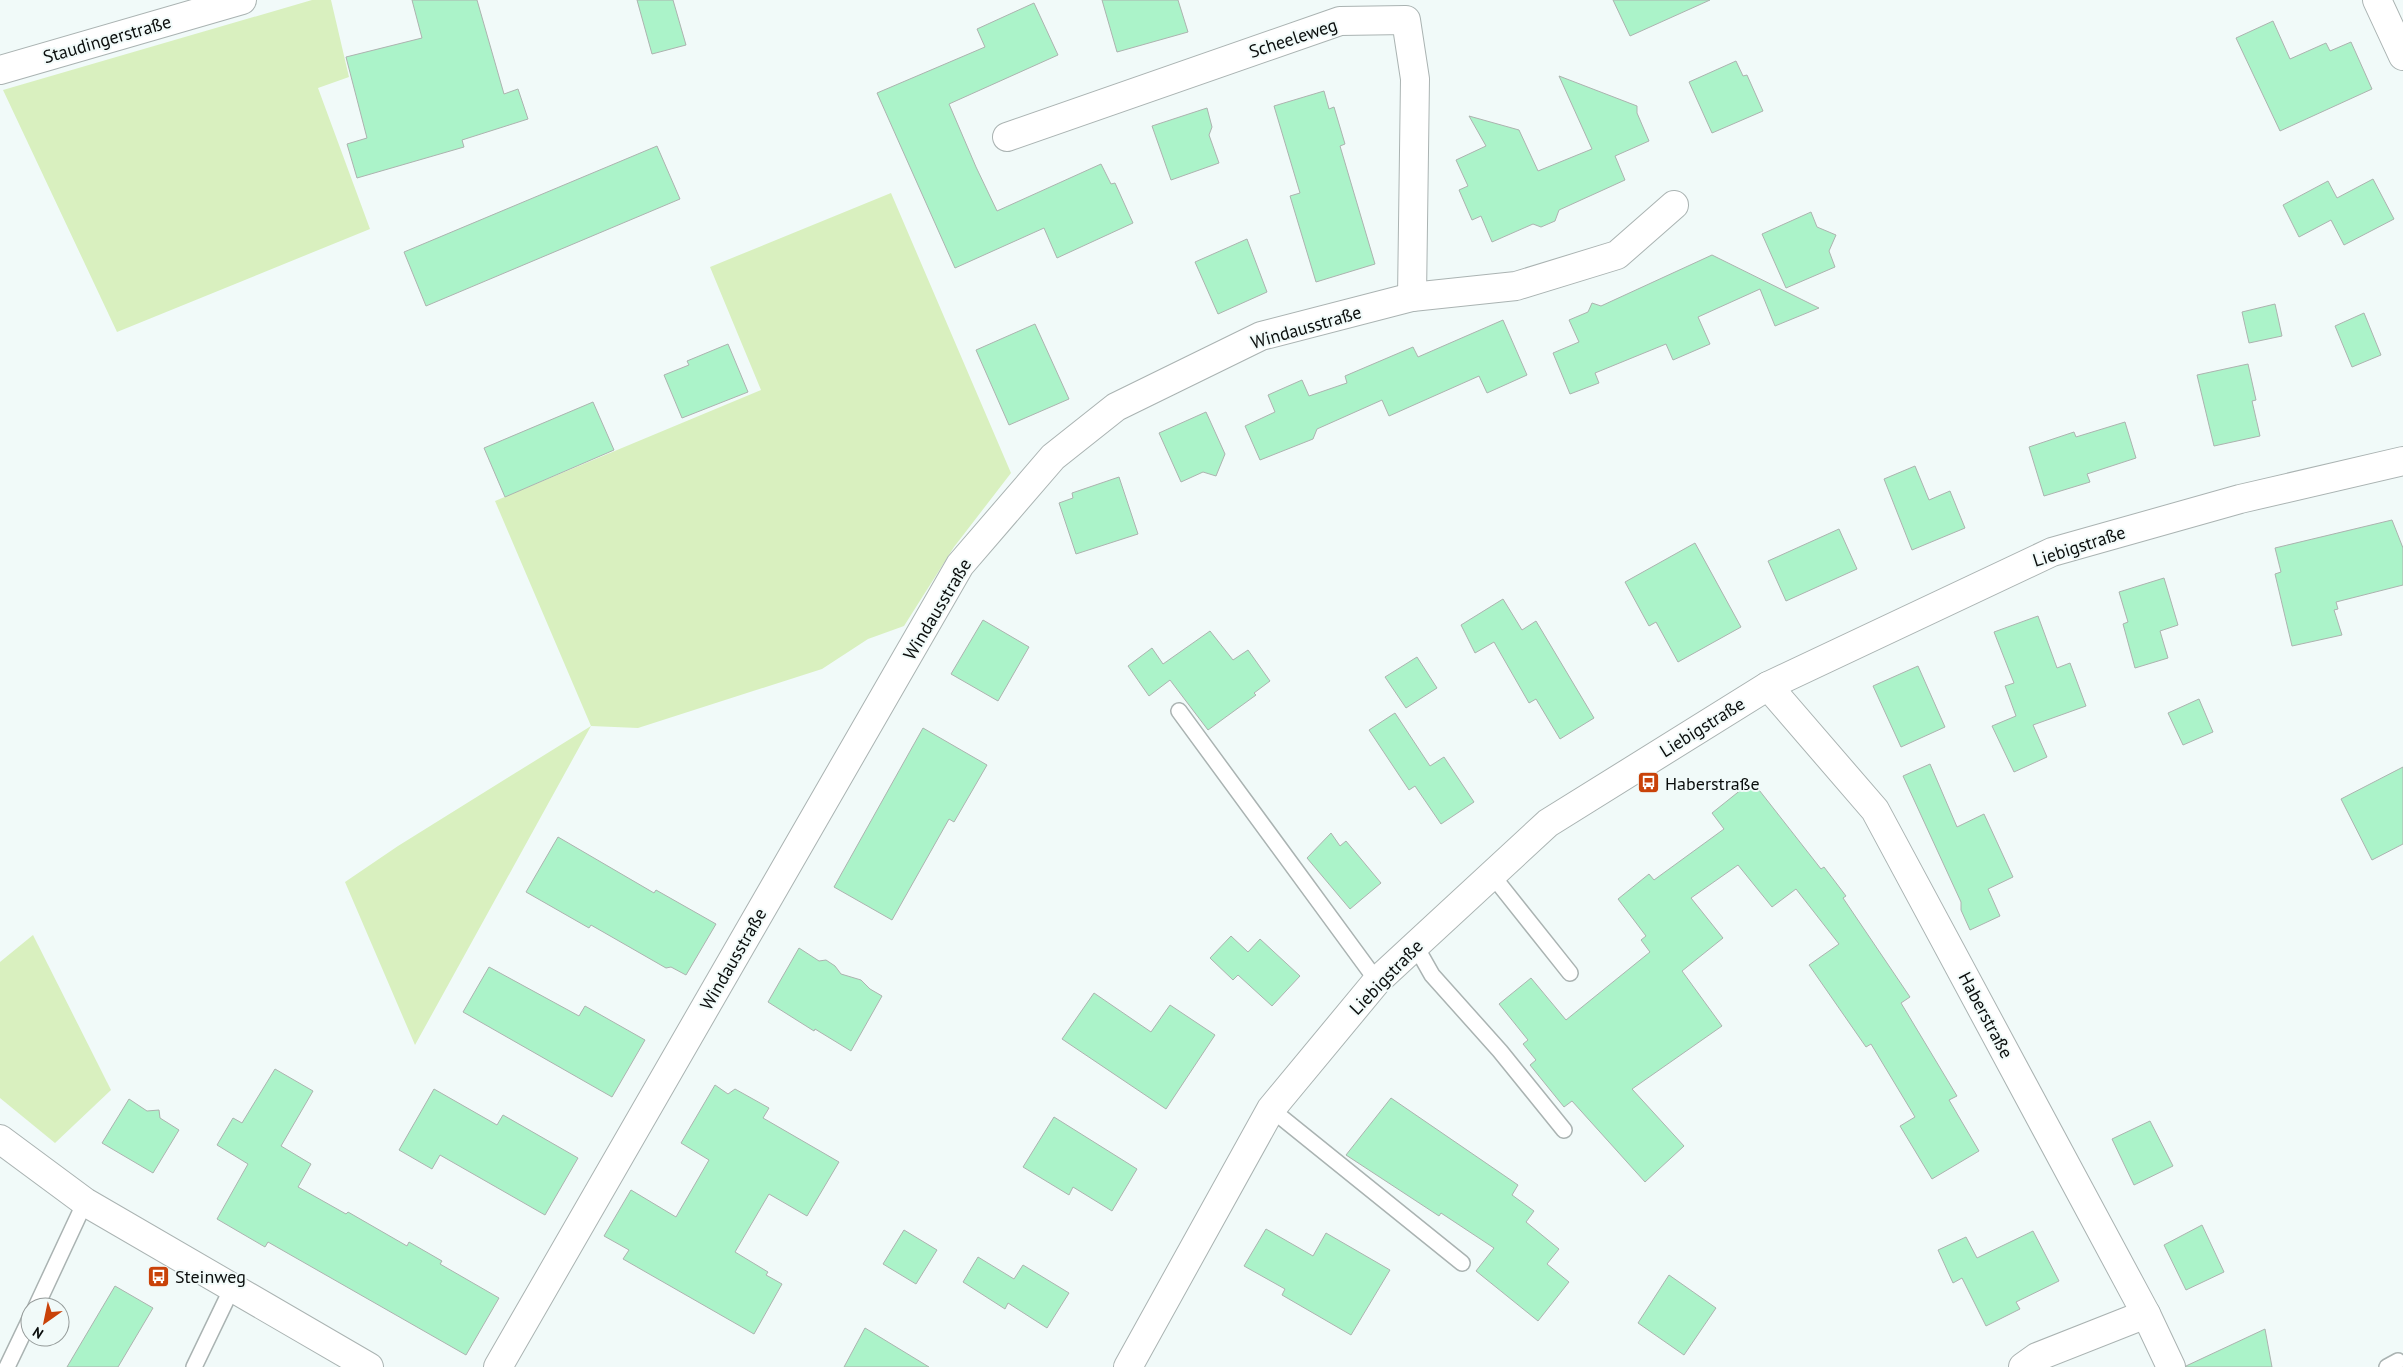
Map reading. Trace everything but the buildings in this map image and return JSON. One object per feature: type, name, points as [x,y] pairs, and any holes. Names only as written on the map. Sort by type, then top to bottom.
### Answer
[{"type":"street","name":"Staudingerstraße","points":[[0,70],[242,0]]},
{"type":"street","points":[[2377,0],[2403,56]]},
{"type":"street","name":"Scheeleweg","points":[[1007,137],[1340,21],[1406,20],[1415,79],[1412,297]]},
{"type":"street","name":"Windausstraße","points":[[498,1367],[960,564],[1052,457],[1116,407],[1261,336],[1412,297],[1516,286],[1617,254],[1674,205]]},
{"type":"street","name":"Liebigstraße","points":[[1128,1367],[1272,1109],[1377,981],[1548,823],[1768,686],[2052,552],[2240,499],[2403,461]]},
{"type":"street","name":"Haberstraße","points":[[1768,686],[1875,810],[2146,1314],[2171,1367]]},
{"type":"street","points":[[0,1139],[85,1202],[369,1367]]},
{"type":"street","points":[[2023,1367],[2037,1357],[2146,1314]]},
{"type":"lane","points":[[1179,711],[1377,981]]},
{"type":"lane","points":[[1492,875],[1570,973]]},
{"type":"lane","points":[[1415,945],[1432,975],[1500,1051],[1564,1130]]},
{"type":"lane","points":[[1272,1109],[1462,1263]]},
{"type":"lane","points":[[41,1297],[85,1202]]},
{"type":"lane","points":[[194,1367],[232,1288]]},
{"type":"lane","points":[[7,1367],[20,1340]]},
{"type":"green space","points":[[312,0],[331,0],[349,77],[318,88],[370,229],[117,332],[3,90]]},
{"type":"green space","points":[[891,193],[1011,473],[954,547],[904,626],[868,639],[822,669],[638,728],[591,726],[495,501],[761,390],[710,267]]},
{"type":"green space","points":[[591,726],[415,1045],[345,882],[398,846]]},
{"type":"green space","points":[[33,935],[111,1090],[55,1143],[0,1098],[0,962]]},
{"type":"place","name":"Haberstraße","points":[[1649,783]]},
{"type":"place","name":"Steinweg","points":[[159,1276]]}]
